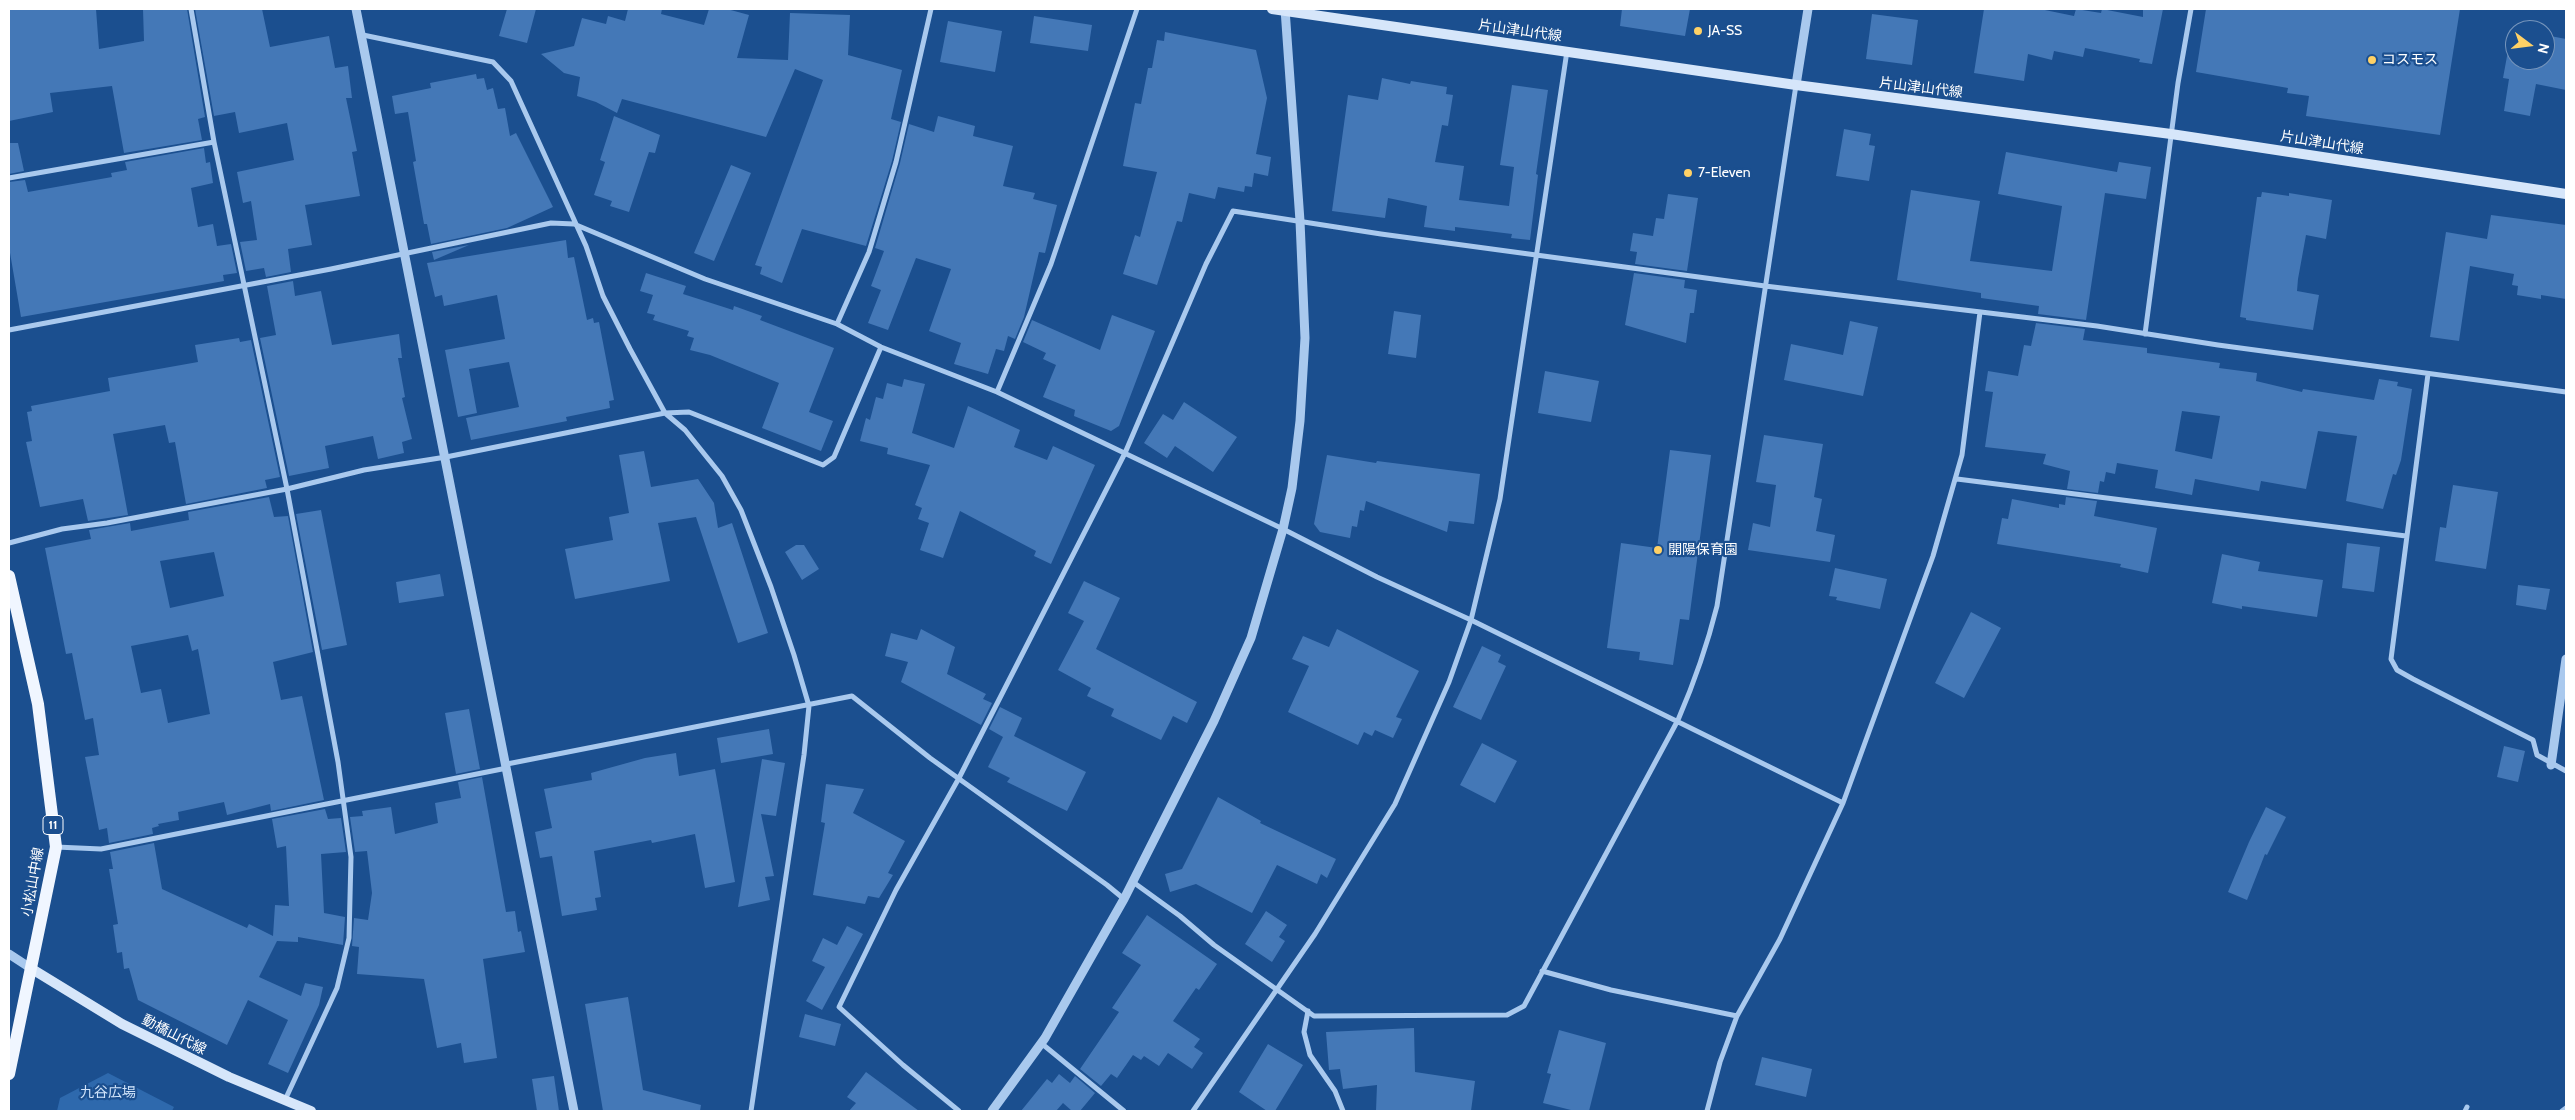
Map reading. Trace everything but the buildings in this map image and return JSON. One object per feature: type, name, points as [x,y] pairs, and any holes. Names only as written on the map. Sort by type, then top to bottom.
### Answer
[{"type":"main road","name":"片山津山代線","points":[[1272,9],[1796,85],[2171,134],[2566,194]]},
{"type":"main road","name":"小松山中線","points":[[9,576],[38,704],[56,847],[9,1074]]},
{"type":"main road","name":"動橋山代線","points":[[32,969],[122,1024],[229,1077],[305,1110]]},
{"type":"street","points":[[191,9],[214,142],[232,222],[242,285],[287,489],[344,801],[351,856],[349,938],[337,988],[285,1100]]},
{"type":"street","points":[[356,9],[363,35],[403,254],[446,457],[574,1111]]},
{"type":"street","points":[[837,324],[869,252],[896,162],[932,9]]},
{"type":"street","points":[[997,392],[1051,264],[1137,9]]},
{"type":"street","points":[[1133,882],[1276,990],[1314,1016],[1507,1015],[1524,1006],[1678,720],[1696,678],[1717,606],[1808,9]]},
{"type":"street","points":[[2145,334],[2171,134],[2191,9]]},
{"type":"street","points":[[992,1111],[1041,1043],[1124,899],[1214,721],[1251,638],[1283,529],[1292,488],[1300,421],[1305,338],[1300,221],[1285,10]]},
{"type":"street","points":[[363,35],[493,62],[511,81],[574,224],[586,246],[603,296],[665,413],[685,430],[722,476],[741,510],[774,595],[809,706],[804,755],[751,1111]]},
{"type":"street","points":[[1193,1111],[1316,934],[1395,804],[1448,682],[1471,620],[1500,499],[1567,52]]},
{"type":"street","points":[[9,178],[214,142]]},
{"type":"street","points":[[959,1111],[903,1065],[839,1007],[896,890],[958,778],[1124,453],[1206,264],[1234,211],[1765,286],[1980,312],[2566,392]]},
{"type":"street","points":[[9,330],[403,254],[551,223],[574,224],[705,278],[837,324],[881,347],[997,392],[1678,720],[1843,803]]},
{"type":"street","points":[[1707,1111],[1720,1062],[1737,1016],[1780,938],[1843,803],[1933,556],[1957,479],[1971,397],[1980,312]]},
{"type":"street","points":[[9,543],[62,529],[108,523],[287,489],[364,470],[446,457],[665,413],[689,412],[823,464],[834,457],[881,347]]},
{"type":"street","points":[[2428,374],[2391,659],[2397,670],[2533,740],[2537,755],[2551,765],[2566,771]]},
{"type":"street","points":[[1957,479],[2406,536]]},
{"type":"street","points":[[2551,765],[2566,659]]},
{"type":"street","points":[[56,847],[101,849],[852,696],[930,758],[1124,899]]},
{"type":"street","points":[[9,954],[32,969]]},
{"type":"street","points":[[1542,971],[1611,990],[1737,1016]]},
{"type":"street","points":[[1308,1011],[1304,1032],[1310,1055],[1335,1091],[1343,1111]]},
{"type":"street","points":[[1041,1043],[1124,1111]]},
{"type":"street","points":[[2562,1111],[2566,1108]]},
{"type":"green space","name":"九谷広場","points":[[108,1073],[174,1107],[172,1111],[57,1111],[60,1098]]},
{"type":"place","name":"JA-SS","points":[[1698,31]]},
{"type":"place","name":"コスモス","points":[[2372,60]]},
{"type":"place","name":"7-Eleven","points":[[1688,173]]},
{"type":"place","name":"開陽保育園","points":[[1658,550]]}]
